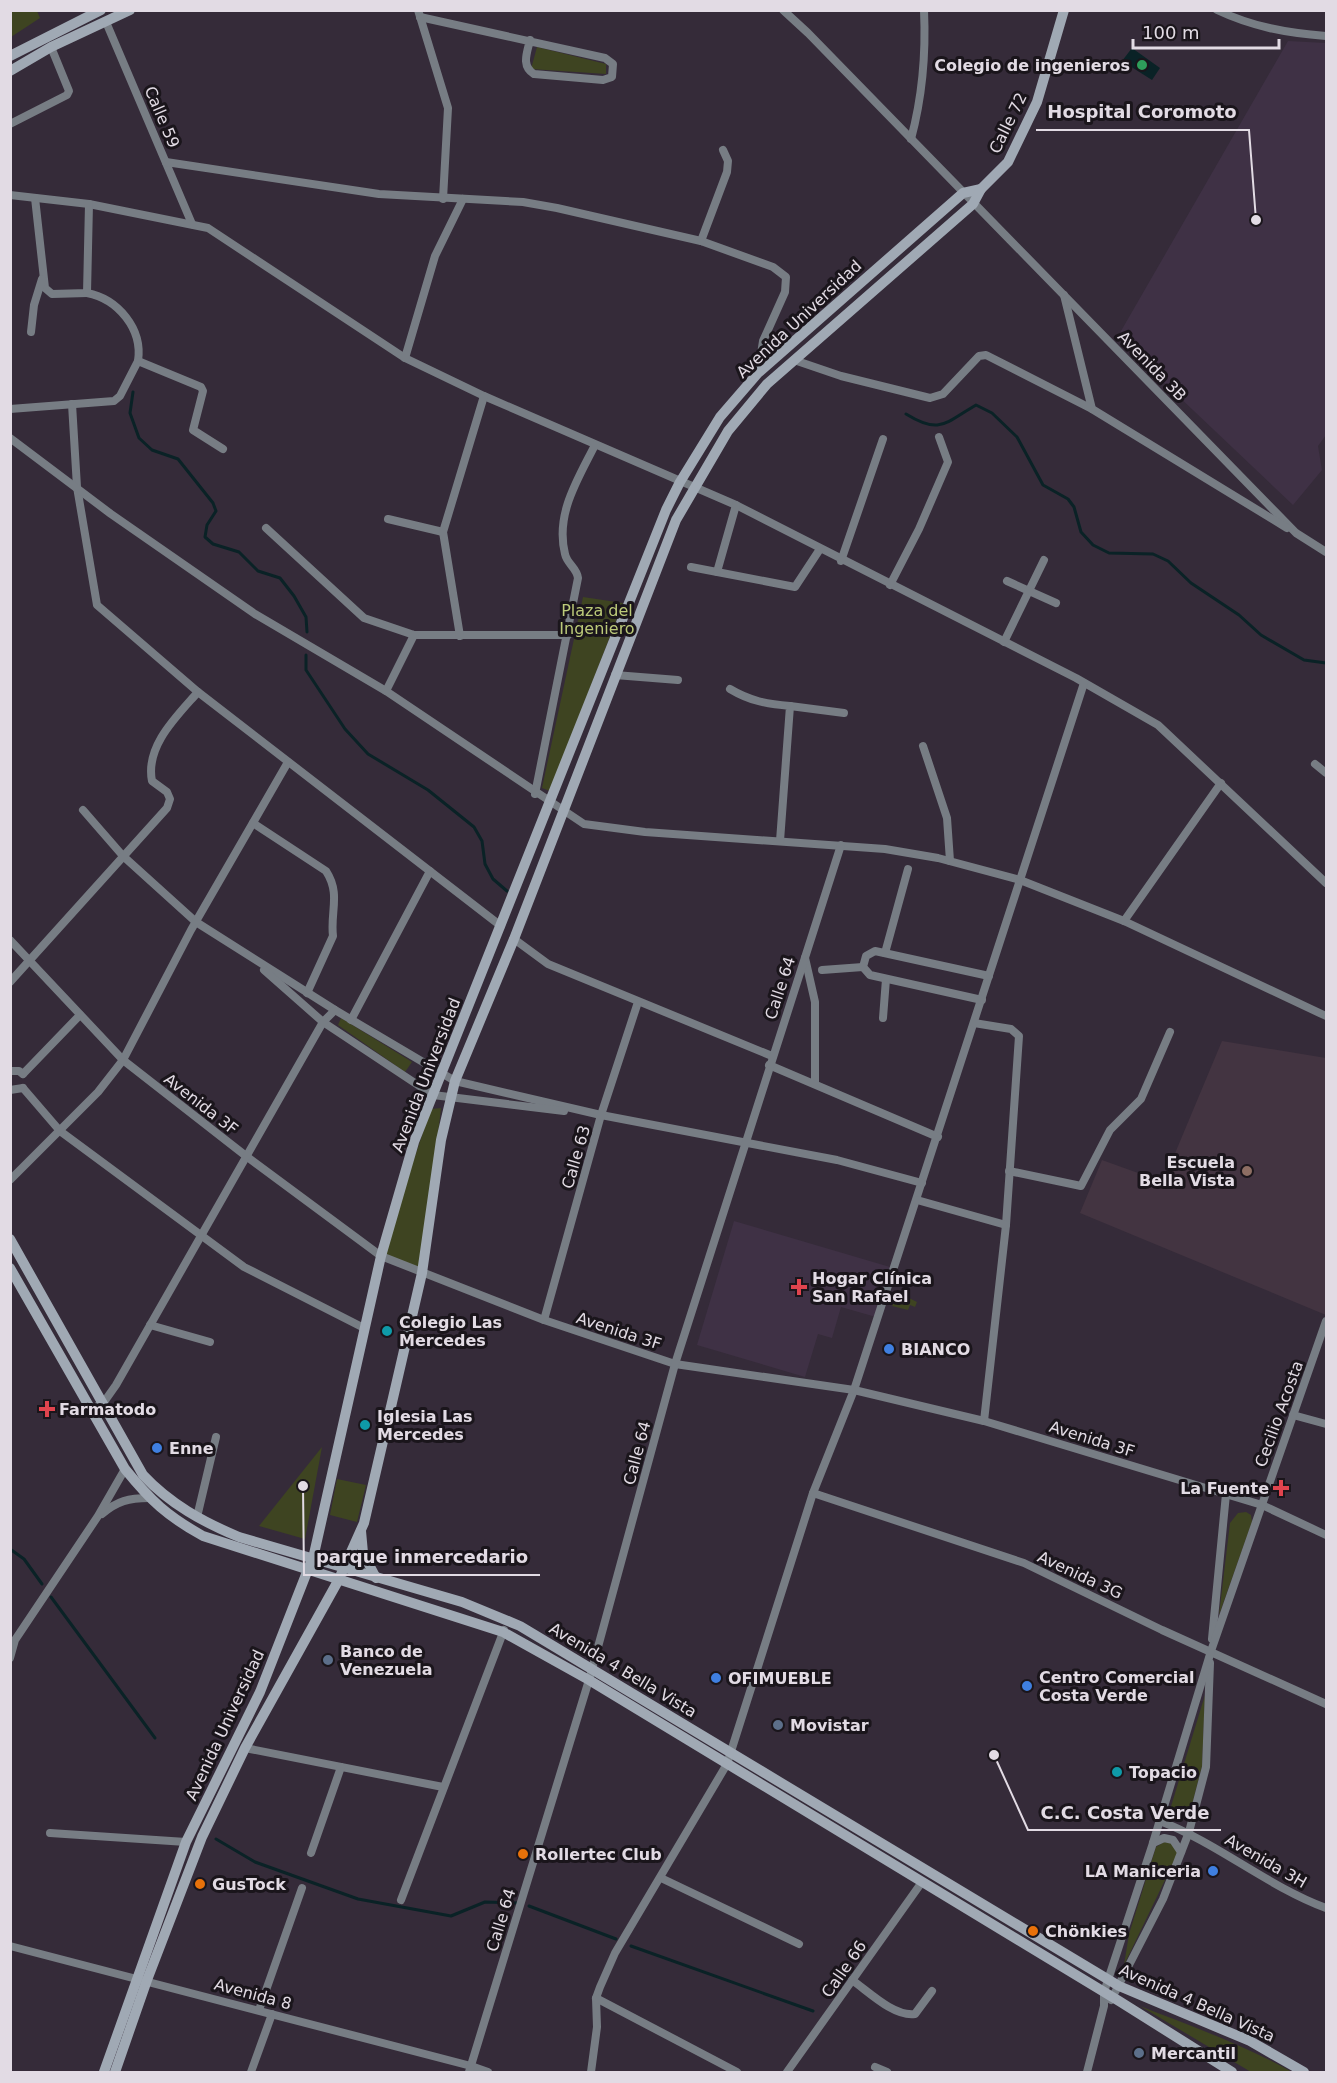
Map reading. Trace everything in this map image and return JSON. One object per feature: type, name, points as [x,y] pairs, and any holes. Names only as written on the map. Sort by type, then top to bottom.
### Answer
[{"type":"street","points":[[10,56],[100,10]]},
{"type":"street","points":[[10,71],[51,47],[130,10]]},
{"type":"street","points":[[911,138],[918,112],[925,32],[924,10]]},
{"type":"street","name":"Calle 72","points":[[973,204],[981,189],[1008,162],[1037,102],[1064,10]]},
{"type":"street","points":[[1217,10],[1249,24],[1284,32],[1326,36]]},
{"type":"street","name":"Avenida 3B","points":[[785,12],[1296,533],[1326,552]]},
{"type":"street","points":[[443,199],[448,114],[419,14],[605,57],[613,64],[612,77],[603,80],[534,74],[525,64],[530,40]]},
{"type":"street","name":"Calle 59","points":[[106,22],[192,224]]},
{"type":"street","points":[[10,124],[67,95],[69,91],[51,47]]},
{"type":"street","points":[[702,241],[727,172],[728,161],[723,150]]},
{"type":"street","points":[[166,162],[379,194],[523,202],[702,241],[773,267],[786,277],[785,292],[764,341],[758,374]]},
{"type":"street","points":[[963,193],[981,189]]},
{"type":"street","name":"Avenida Universidad","points":[[115,2073],[141,1978],[186,1842],[260,1692],[313,1558],[381,1256],[414,1142],[551,804],[642,566],[680,482],[720,417],[758,374],[963,193]]},
{"type":"street","points":[[10,195],[89,204],[208,228],[405,358],[484,396],[736,505],[841,561],[1084,683],[1158,725],[1326,884]]},
{"type":"street","points":[[10,410],[118,399],[138,361],[139,352],[135,332],[124,313],[106,300],[87,293],[52,294],[45,288],[35,198]]},
{"type":"street","points":[[405,358],[435,256],[463,200]]},
{"type":"street","points":[[87,293],[89,204]]},
{"type":"street","name":"Avenida Universidad","points":[[104,2073],[141,1978],[202,1837],[245,1748],[338,1581],[361,1531],[422,1274],[441,1140],[455,1081],[514,939],[561,812],[676,520],[693,487],[728,431],[767,384],[973,204]]},
{"type":"street","points":[[31,332],[34,305],[43,275]]},
{"type":"street","points":[[1064,295],[1092,409]]},
{"type":"street","points":[[794,360],[841,376],[930,399],[943,394],[979,356],[986,355],[1092,409],[1296,533]]},
{"type":"street","points":[[138,361],[203,389],[193,430],[223,449]]},
{"type":"street","points":[[460,636],[442,532],[484,396]]},
{"type":"street","points":[[72,404],[77,487],[98,604],[198,692],[501,926]]},
{"type":"street","points":[[890,585],[919,529],[948,462],[939,437]]},
{"type":"street","points":[[10,438],[111,514],[255,614],[386,690],[561,812],[592,827],[841,845],[950,861],[1020,880],[1124,921],[1326,1016]]},
{"type":"street","points":[[841,561],[883,439]]},
{"type":"street","points":[[535,794],[578,578],[564,551],[564,513],[568,499],[595,445]]},
{"type":"street","points":[[717,572],[736,505]]},
{"type":"street","points":[[388,519],[442,532]]},
{"type":"street","points":[[266,528],[364,618],[414,635],[568,635]]},
{"type":"street","points":[[691,567],[795,587],[820,549]]},
{"type":"street","points":[[1004,642],[1044,560]]},
{"type":"street","points":[[1006,581],[1056,603]]},
{"type":"street","points":[[386,690],[414,635]]},
{"type":"street","points":[[615,675],[678,680]]},
{"type":"street","points":[[591,2073],[597,2027],[596,1998],[615,1953],[727,1764],[813,1493],[854,1390],[938,1137],[1084,683]]},
{"type":"street","points":[[730,689],[745,698],[764,704],[844,713]]},
{"type":"street","points":[[10,982],[30,963],[166,808],[170,799],[167,792],[152,781],[151,764],[171,722],[198,692]]},
{"type":"street","points":[[780,841],[789,706]]},
{"type":"street","points":[[923,746],[947,818],[950,861]]},
{"type":"street","points":[[10,1180],[98,1092],[123,1060],[196,922],[288,762]]},
{"type":"street","points":[[1315,764],[1326,773]]},
{"type":"street","points":[[1124,921],[1221,783]]},
{"type":"street","points":[[83,810],[123,856],[196,922],[307,993],[455,1081],[601,1115],[837,1160],[922,1183]]},
{"type":"street","points":[[253,822],[326,872],[333,881],[337,902],[332,926],[333,936],[307,993]]},
{"type":"street","name":"Calle 64","points":[[470,2069],[589,1680],[675,1364],[748,1142],[769,1065],[841,845]]},
{"type":"street","points":[[885,953],[908,869]]},
{"type":"street","points":[[351,1020],[430,871]]},
{"type":"street","points":[[514,939],[548,964],[772,1056]]},
{"type":"street","name":"Avenida 3F","points":[[10,940],[123,1060],[246,1156],[381,1256],[544,1320],[675,1364],[854,1390],[984,1420],[1262,1505],[1326,1535]]},
{"type":"street","points":[[863,967],[870,952],[885,953],[989,976]]},
{"type":"street","points":[[244,953],[323,1022],[433,1095],[601,1115]]},
{"type":"street","points":[[805,957],[815,1002],[815,1084]]},
{"type":"street","points":[[822,970],[863,967]]},
{"type":"street","points":[[863,967],[870,975],[982,1000]]},
{"type":"street","points":[[882,1018],[886,979]]},
{"type":"street","name":"Calle 63","points":[[544,1320],[601,1115],[638,1002]]},
{"type":"street","points":[[91,1410],[104,1402],[323,1022],[335,1010]]},
{"type":"street","points":[[23,1074],[80,1015]]},
{"type":"street","points":[[974,1023],[1011,1029],[1019,1036],[1006,1225],[984,1420]]},
{"type":"street","points":[[1009,1171],[1081,1186],[1110,1130],[1141,1099],[1170,1032]]},
{"type":"street","points":[[769,1065],[938,1137]]},
{"type":"street","points":[[10,1071],[19,1071],[26,1078],[22,1088]]},
{"type":"street","points":[[22,1088],[60,1131],[202,1233],[244,1267],[364,1328]]},
{"type":"street","points":[[10,1090],[22,1088]]},
{"type":"street","points":[[917,1200],[1006,1225]]},
{"type":"street","name":"Avenida 4 Bella Vista","points":[[10,1239],[104,1402],[143,1475],[159,1492],[197,1516],[239,1537],[462,1602],[508,1620],[592,1667],[1108,1980],[1250,2040],[1304,2073]]},
{"type":"street","name":"Avenida 4 Bella Vista","points":[[10,1268],[125,1469],[149,1498],[171,1519],[203,1536],[503,1632],[589,1680],[1109,1995],[1232,2073]]},
{"type":"street","points":[[35,1311],[48,1303]]},
{"type":"street","name":"Cecilio Acosta","points":[[1109,1995],[1108,1980],[1160,1821],[1210,1651],[1326,1321]]},
{"type":"street","points":[[150,1325],[210,1342]]},
{"type":"street","points":[[1293,1415],[1326,1425]]},
{"type":"street","points":[[197,1516],[216,1437]]},
{"type":"street","points":[[10,1658],[15,1640],[98,1516],[125,1469]]},
{"type":"street","name":"Avenida 3G","points":[[813,1493],[1024,1563],[1326,1704]]},
{"type":"street","points":[[1210,1651],[1226,1494]]},
{"type":"street","points":[[98,1516],[116,1502],[132,1498],[149,1498]]},
{"type":"street","points":[[361,1531],[363,1553],[376,1578]]},
{"type":"street","points":[[401,1900],[508,1620]]},
{"type":"street","name":"Cecilio Acosta","points":[[1109,1995],[1119,1986],[1163,1899],[1189,1832],[1206,1767],[1210,1651]]},
{"type":"street","points":[[245,1748],[443,1787]]},
{"type":"street","points":[[311,1853],[341,1767]]},
{"type":"street","name":"Avenida 3H","points":[[1160,1821],[1189,1832],[1299,1898],[1326,1908]]},
{"type":"street","points":[[50,1833],[186,1842]]},
{"type":"street","points":[[1153,1843],[1164,1838],[1173,1840],[1181,1852]]},
{"type":"street","points":[[661,1878],[799,1944]]},
{"type":"street","name":"Calle 66","points":[[787,2073],[922,1882]]},
{"type":"street","points":[[259,2010],[302,1888]]},
{"type":"street","name":"Avenida 8","points":[[11,1948],[141,1978],[488,2073]]},
{"type":"street","points":[[852,1980],[899,2013],[909,2015],[915,2014],[932,1991]]},
{"type":"street","points":[[1087,2073],[1104,2006],[1109,1995]]},
{"type":"street","points":[[596,1998],[737,2073]]},
{"type":"street","points":[[251,2073],[272,2014]]},
{"type":"street","points":[[875,2067],[887,2073]]},
{"type":"shaded area","points":[[1288,41],[1326,43],[1326,435],[1318,446],[1322,470],[1293,505],[1117,338]]},
{"type":"shaded area","points":[[1132,48],[1160,68],[1152,80],[1122,61]]},
{"type":"shaded area","name":"Escuela Bella Vista","points":[[1222,1041],[1326,1058],[1326,1315],[1080,1213],[1102,1160],[1163,1182]]},
{"type":"shaded area","name":"Hogar Clínica San Rafael","points":[[734,1221],[890,1267],[876,1317],[841,1307],[832,1338],[818,1334],[805,1377],[697,1345]]},
{"type":"green space","points":[[10,11],[37,11],[40,18],[11,37]]},
{"type":"green space","points":[[537,47],[606,64],[606,74],[531,69]]},
{"type":"green space","name":"Plaza del Ingeniero","points":[[583,597],[623,603],[550,791],[542,788]]},
{"type":"green space","points":[[341,1018],[412,1062],[405,1072],[338,1025]]},
{"type":"green space","points":[[441,1108],[422,1273],[381,1256],[431,1109]]},
{"type":"green space","points":[[899,1293],[917,1302],[915,1307],[910,1305],[908,1310],[892,1306]]},
{"type":"green space","points":[[322,1447],[305,1539],[259,1526]]},
{"type":"green space","points":[[337,1479],[366,1485],[357,1522],[330,1515]]},
{"type":"green space","points":[[1246,1512],[1251,1515],[1252,1522],[1219,1615],[1230,1523],[1238,1513]]},
{"type":"green space","points":[[1205,1695],[1202,1766],[1188,1820],[1169,1813]]},
{"type":"green space","points":[[1166,1841],[1173,1844],[1178,1853],[1124,1965],[1129,1934],[1156,1847]]},
{"type":"green space","points":[[1140,2006],[1236,2045],[1292,2072],[1251,2072]]},
{"type":"waterway","points":[[133,392],[130,413],[139,438],[152,450],[178,459],[213,503],[216,511],[207,525],[205,537],[213,544],[239,552],[258,571],[280,578],[306,617],[307,632]]},
{"type":"waterway","points":[[906,414],[927,424],[935,425],[949,421],[976,405],[992,413],[1017,437],[1043,485],[1068,499],[1074,507],[1081,532],[1093,545],[1109,553],[1153,554],[1168,561],[1191,583],[1239,615],[1261,635],[1304,660],[1326,663]]},
{"type":"waterway","points":[[306,655],[306,670],[345,729],[368,754],[428,790],[474,827],[482,841],[485,864],[493,879],[507,891]]},
{"type":"waterway","points":[[10,1549],[24,1559],[42,1584]]},
{"type":"waterway","points":[[51,1597],[155,1738]]},
{"type":"waterway","points":[[216,1839],[255,1862],[358,1899],[451,1916],[485,1902],[517,1903]]},
{"type":"waterway","points":[[529,1906],[616,1939]]},
{"type":"waterway","points":[[631,1946],[813,2011]]},
{"type":"place","name":"Colegio de ingenieros","points":[[1142,65]]},
{"type":"place","name":"Hospital Coromoto","points":[[1256,220]]},
{"type":"place","name":"Escuela Bella Vista","points":[[1247,1171]]},
{"type":"place","name":"Hogar Clínica San Rafael","points":[[799,1287]]},
{"type":"place","name":"Colegio Las Mercedes","points":[[387,1331]]},
{"type":"place","name":"BIANCO","points":[[889,1349]]},
{"type":"place","name":"Farmatodo","points":[[47,1409]]},
{"type":"place","name":"Iglesia Las Mercedes","points":[[365,1425]]},
{"type":"place","name":"Enne","points":[[157,1448]]},
{"type":"place","name":"parque inmercedario","points":[[303,1486]]},
{"type":"place","name":"La Fuente","points":[[1281,1488]]},
{"type":"place","name":"Banco de Venezuela","points":[[328,1660]]},
{"type":"place","name":"OFIMUEBLE","points":[[716,1678]]},
{"type":"place","name":"Centro Comercial Costa Verde","points":[[1027,1686]]},
{"type":"place","name":"Movistar","points":[[778,1725]]},
{"type":"place","name":"C.C. Costa Verde","points":[[994,1755]]},
{"type":"place","name":"Topacio","points":[[1117,1772]]},
{"type":"place","name":"Rollertec Club","points":[[523,1854]]},
{"type":"place","name":"LA Maniceria","points":[[1213,1871]]},
{"type":"place","name":"GusTock","points":[[200,1884]]},
{"type":"place","name":"Chönkies","points":[[1033,1931]]},
{"type":"place","name":"Mercantil","points":[[1139,2053]]}]
